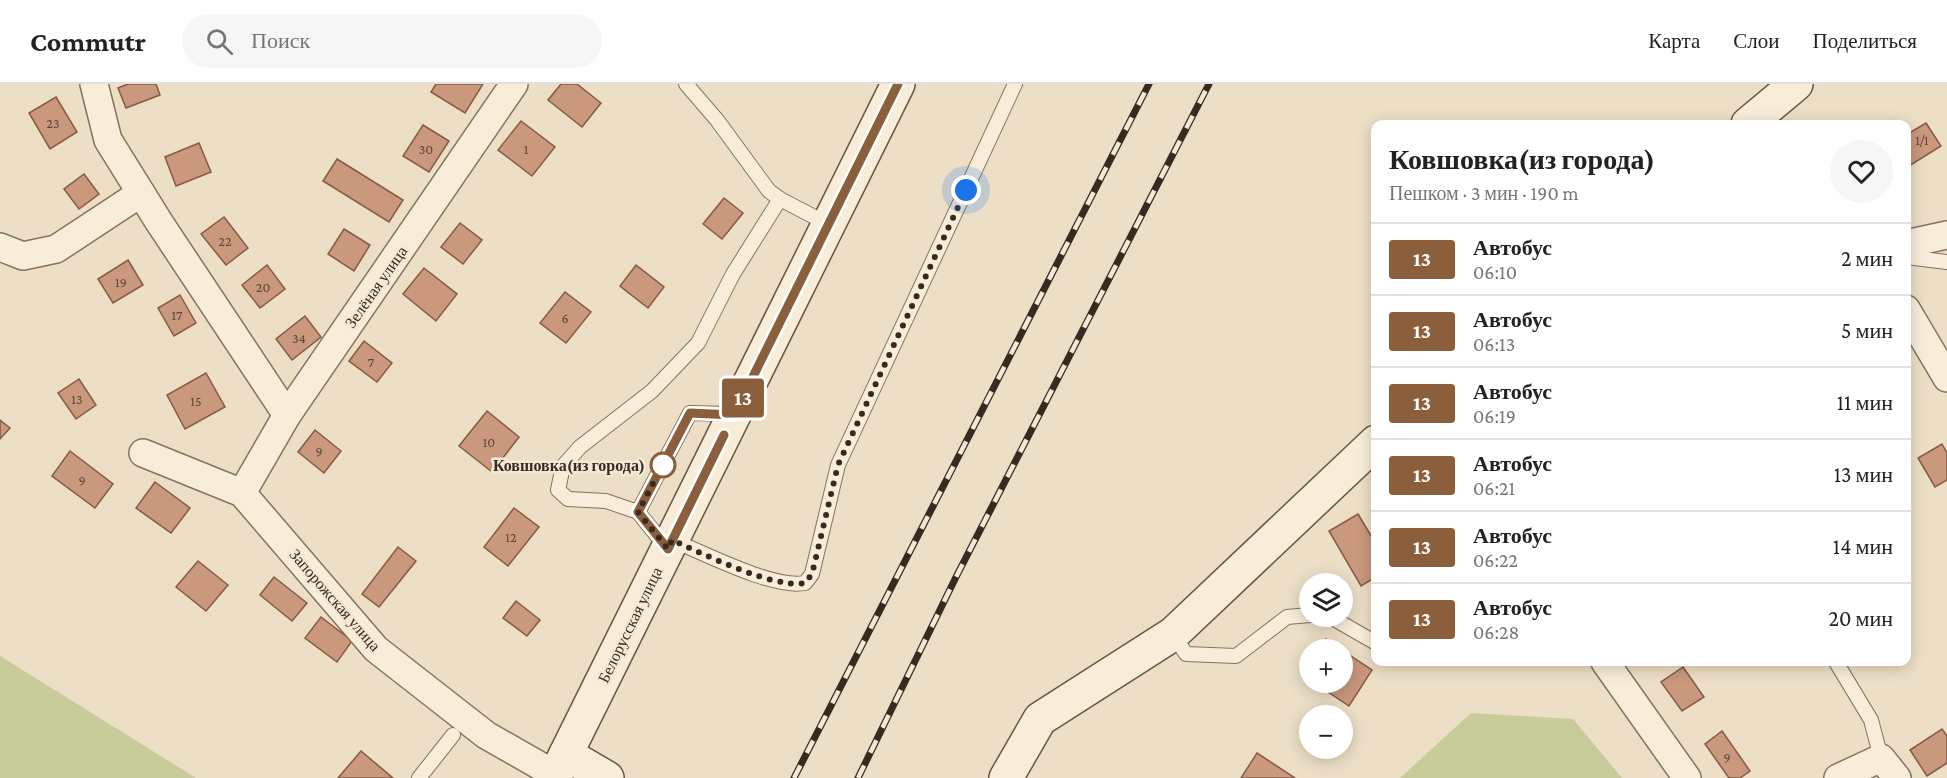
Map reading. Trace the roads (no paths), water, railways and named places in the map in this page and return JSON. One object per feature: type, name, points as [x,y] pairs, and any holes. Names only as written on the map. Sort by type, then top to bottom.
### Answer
[{"type":"main road","name":"Белорусская улица","points":[[559,769],[898,84]]},
{"type":"main road","points":[[1753,120],[1796,84]]},
{"type":"main road","points":[[1006,778],[1040,719],[1173,634],[1371,447]]},
{"type":"main road","points":[[559,769],[607,778]]},
{"type":"street","points":[[94,84],[108,140],[141,194],[287,415]]},
{"type":"street","name":"Зелёная улица","points":[[242,493],[287,415],[514,84]]},
{"type":"street","points":[[0,247],[23,256],[56,249],[141,194]]},
{"type":"street","points":[[1911,243],[1947,235]]},
{"type":"street","points":[[1911,317],[1947,378]]},
{"type":"street","name":"Запорожская улица","points":[[142,453],[242,493],[376,649],[486,735],[559,769]]},
{"type":"street","points":[[1608,666],[1687,778]]},
{"type":"street","points":[[1838,778],[1889,768]]},
{"type":"lane","points":[[686,84],[717,120],[769,191],[828,224]]},
{"type":"lane","points":[[780,199],[733,274],[698,343],[652,391],[580,447],[563,466],[558,490],[568,499],[606,501],[638,512],[670,545],[792,585],[805,583],[812,574],[838,465],[1015,84]]},
{"type":"lane","points":[[1911,258],[1947,262]]},
{"type":"lane","points":[[638,512],[690,413],[734,415]]},
{"type":"lane","points":[[1173,634],[1186,654],[1236,656],[1287,617],[1299,616]]},
{"type":"lane","points":[[1347,627],[1371,641]]},
{"type":"lane","points":[[1838,666],[1871,720],[1889,768]]},
{"type":"lane","points":[[419,778],[453,735]]},
{"type":"railway","points":[[794,778],[1149,84]]},
{"type":"railway","points":[[858,778],[956,577],[1209,84]]},
{"type":"place","name":"Ковшовка(из города)","points":[[663,465]]}]
